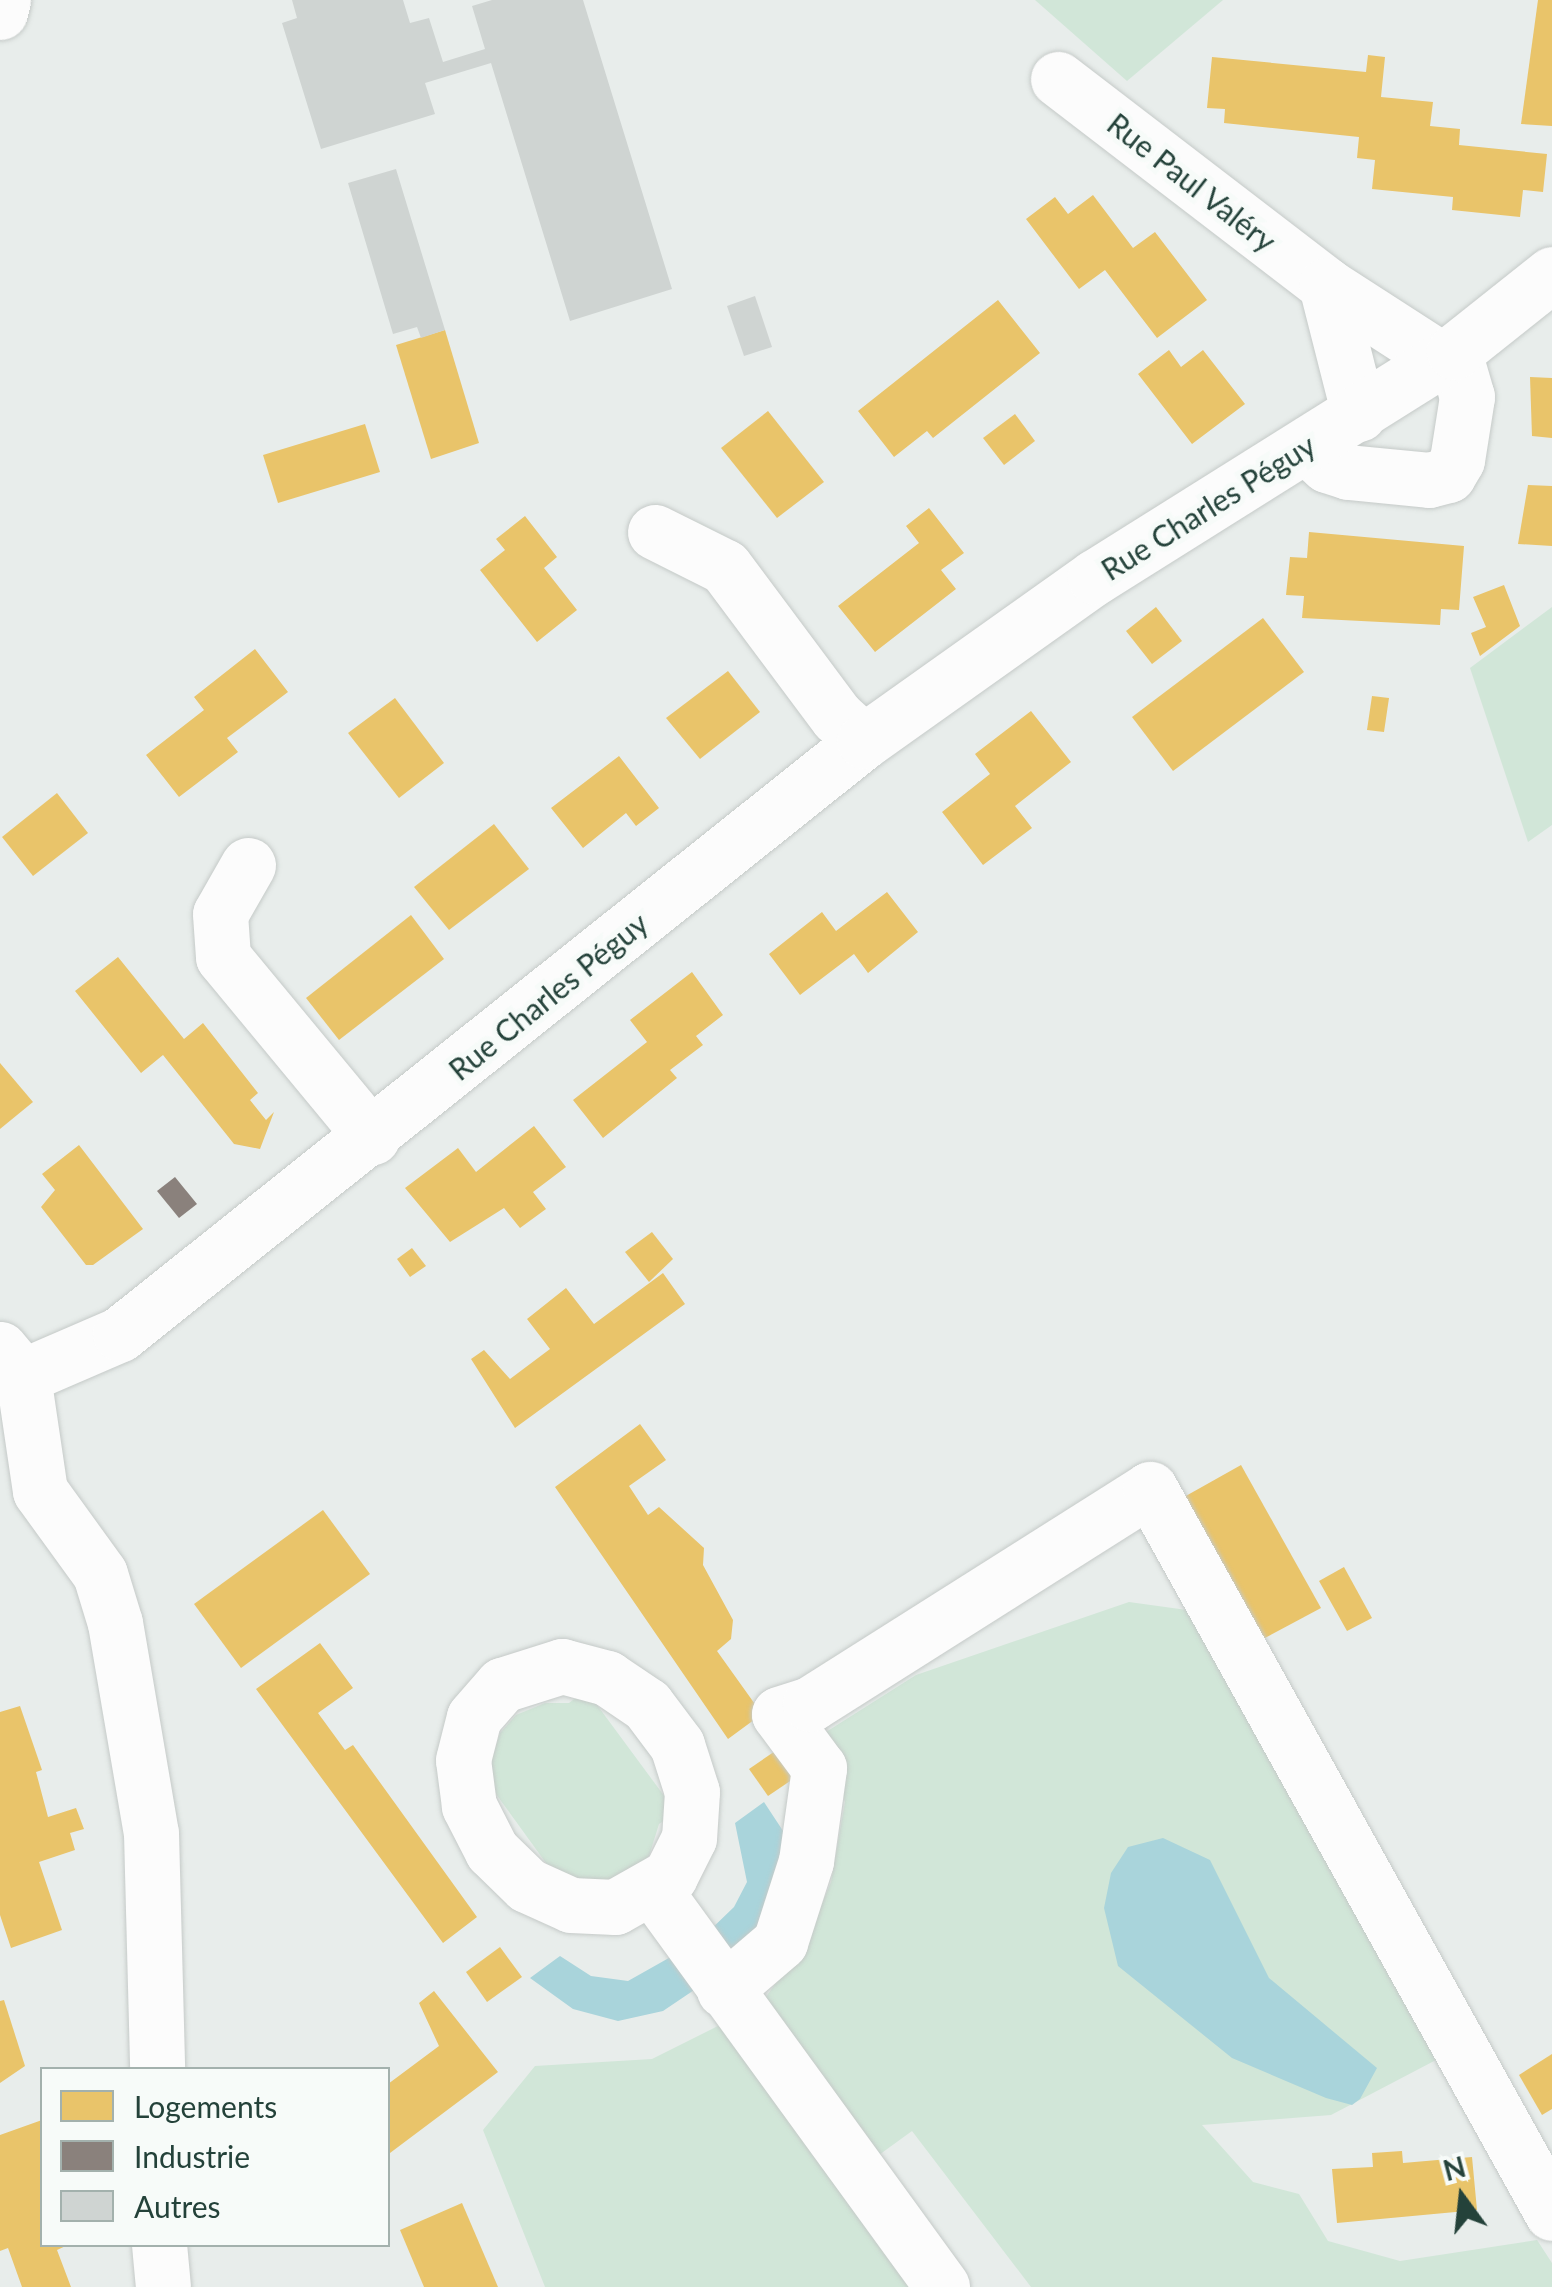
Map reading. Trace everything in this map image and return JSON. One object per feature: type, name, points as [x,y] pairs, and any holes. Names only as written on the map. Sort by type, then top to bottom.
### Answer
[{"type":"street","points":[[0,12],[3,0]]},
{"type":"street","name":"Rue Paul Valéry","points":[[1058,80],[1326,286],[1448,356]]},
{"type":"street","name":"Rue Charles Péguy","points":[[12,1362],[120,1334],[372,1137],[864,741],[1095,577],[1448,356],[1552,274]]},
{"type":"street","points":[[1326,286],[1359,414]]},
{"type":"street","points":[[1306,446],[1327,465],[1348,472],[1429,480],[1448,475],[1457,460],[1466,397],[1448,356]]},
{"type":"street","points":[[655,532],[725,567],[837,716],[864,741]]},
{"type":"street","points":[[248,866],[220,914],[224,957],[372,1137]]},
{"type":"street","points":[[12,1362],[20,1500],[100,1574],[115,1623],[151,1833],[158,2067]]},
{"type":"street","points":[[724,1990],[780,1942],[806,1860],[819,1768],[779,1714],[810,1704],[1150,1489],[1552,2213]]},
{"type":"street","points":[[540,1668],[585,1670],[628,1689],[664,1724],[686,1768],[693,1816],[681,1858],[654,1890],[615,1907],[571,1905],[528,1886],[492,1851],[469,1806],[463,1760],[474,1717],[502,1685],[540,1668]]},
{"type":"street","points":[[654,1890],[942,2287]]},
{"type":"street","points":[[159,2247],[164,2287]]},
{"type":"green space","points":[[1035,0],[1223,0],[1127,81]]},
{"type":"green space","points":[[1552,607],[1552,825],[1528,842],[1470,668]]},
{"type":"green space","points":[[1129,1602],[1194,1611],[1436,2060],[1331,2115],[1202,2125],[1253,2182],[1299,2194],[1328,2241],[1400,2261],[1537,2240],[1552,2263],[1552,2287],[1031,2287],[912,2131],[872,2160],[760,2005],[807,1940],[831,1882],[845,1802],[826,1732],[916,1675]]},
{"type":"green space","points":[[586,1690],[676,1812],[659,1824],[649,1856],[628,1875],[567,1892],[478,1769],[492,1758],[500,1733],[516,1715],[545,1703],[569,1703]]},
{"type":"green space","points":[[720,2025],[929,2287],[545,2287],[483,2130],[535,2066],[652,2059]]},
{"type":"water","points":[[764,1802],[789,1840],[794,1878],[730,1965],[706,1934],[734,1907],[747,1882],[735,1823]]},
{"type":"water","points":[[1163,1838],[1210,1860],[1269,1978],[1377,2068],[1360,2099],[1352,2105],[1232,2058],[1118,1966],[1104,1908],[1111,1873],[1128,1847]]},
{"type":"water","points":[[683,1950],[706,1982],[663,2011],[618,2021],[573,2009],[530,1978],[560,1956],[591,1976],[628,1981]]},
{"type":"building: Logements","points":[[1538,0],[1552,0],[1552,126],[1521,124]]},
{"type":"building: Logements","points":[[1368,55],[1385,57],[1381,97],[1433,102],[1430,126],[1460,129],[1459,145],[1547,154],[1543,192],[1523,190],[1520,217],[1452,210],[1453,197],[1372,189],[1375,160],[1357,158],[1359,137],[1224,123],[1225,109],[1207,108],[1212,57],[1366,72]]},
{"type":"building: Logements","points":[[1093,195],[1133,248],[1155,232],[1207,300],[1157,338],[1105,270],[1079,289],[1026,219],[1055,197],[1068,214]]},
{"type":"building: Logements","points":[[998,300],[1040,353],[933,438],[927,431],[894,457],[858,411]]},
{"type":"building: Logements","points":[[445,330],[479,443],[431,459],[396,345]]},
{"type":"building: Logements","points":[[1169,350],[1181,367],[1203,350],[1245,404],[1192,444],[1138,374]]},
{"type":"building: Logements","points":[[1530,377],[1552,378],[1552,438],[1532,436]]},
{"type":"building: Logements","points":[[768,411],[824,482],[777,518],[721,448]]},
{"type":"building: Logements","points":[[1015,414],[1035,441],[1004,465],[983,438]]},
{"type":"building: Logements","points":[[365,424],[380,472],[278,503],[263,455]]},
{"type":"building: Logements","points":[[1528,485],[1552,486],[1552,546],[1518,544]]},
{"type":"building: Logements","points":[[929,508],[964,553],[941,570],[956,589],[875,652],[838,606],[919,543],[906,526]]},
{"type":"building: Logements","points":[[525,516],[557,557],[544,568],[577,610],[537,642],[480,570],[505,550],[496,539]]},
{"type":"building: Logements","points":[[1309,532],[1464,546],[1459,610],[1441,609],[1440,625],[1302,618],[1304,596],[1286,595],[1290,557],[1307,558]]},
{"type":"building: Logements","points":[[1504,585],[1520,626],[1480,656],[1471,633],[1486,627],[1473,597]]},
{"type":"building: Logements","points":[[1156,607],[1182,641],[1152,664],[1126,631]]},
{"type":"building: Logements","points":[[1263,618],[1304,672],[1173,771],[1132,717]]},
{"type":"building: Logements","points":[[255,649],[288,692],[227,738],[238,752],[179,797],[146,755],[204,710],[194,697]]},
{"type":"building: Logements","points":[[728,671],[760,712],[700,759],[666,718]]},
{"type":"building: Logements","points":[[1372,696],[1389,698],[1384,732],[1367,730]]},
{"type":"building: Logements","points":[[395,698],[444,763],[399,798],[348,733]]},
{"type":"building: Logements","points":[[1031,711],[1071,762],[1015,806],[1032,828],[983,865],[942,812],[990,774],[975,754]]},
{"type":"building: Logements","points":[[619,756],[659,808],[636,826],[626,813],[583,848],[551,808]]},
{"type":"building: Logements","points":[[57,793],[88,833],[33,876],[2,837]]},
{"type":"building: Logements","points":[[494,824],[529,869],[449,930],[414,887]]},
{"type":"building: Logements","points":[[887,892],[918,932],[868,973],[854,954],[800,995],[769,954],[822,912],[836,931]]},
{"type":"building: Logements","points":[[411,915],[444,959],[339,1040],[306,998]]},
{"type":"building: Logements","points":[[118,957],[184,1039],[203,1023],[258,1093],[250,1100],[266,1120],[274,1112],[260,1149],[234,1144],[163,1055],[141,1073],[75,991]]},
{"type":"building: Logements","points":[[692,972],[723,1015],[696,1036],[703,1045],[670,1070],[677,1078],[603,1138],[573,1100],[647,1042],[630,1020]]},
{"type":"building: Logements","points":[[0,1063],[33,1102],[0,1129]]},
{"type":"building: Logements","points":[[534,1126],[566,1167],[533,1192],[546,1209],[520,1228],[504,1208],[450,1242],[405,1188],[458,1148],[476,1172]]},
{"type":"building: Logements","points":[[79,1145],[143,1229],[93,1265],[86,1265],[41,1207],[55,1190],[42,1174]]},
{"type":"building: Logements","points":[[652,1232],[673,1259],[649,1282],[625,1252]]},
{"type":"building: Logements","points":[[412,1248],[426,1266],[410,1277],[397,1259]]},
{"type":"building: Logements","points":[[663,1273],[685,1304],[515,1428],[471,1359],[484,1350],[510,1379],[550,1349],[527,1319],[566,1288],[594,1324]]},
{"type":"building: Logements","points":[[640,1424],[666,1460],[629,1486],[648,1515],[659,1507],[704,1548],[703,1565],[733,1620],[731,1639],[717,1651],[762,1714],[728,1739],[555,1487]]},
{"type":"building: Logements","points":[[1241,1465],[1321,1608],[1263,1639],[1184,1497]]},
{"type":"building: Logements","points":[[323,1510],[370,1574],[241,1668],[194,1604]]},
{"type":"building: Logements","points":[[1344,1567],[1372,1618],[1347,1631],[1319,1581]]},
{"type":"building: Logements","points":[[320,1643],[353,1688],[318,1713],[345,1750],[353,1745],[477,1917],[443,1943],[256,1689]]},
{"type":"building: Logements","points":[[20,1706],[42,1770],[36,1772],[48,1817],[76,1808],[84,1829],[70,1833],[75,1850],[39,1862],[62,1930],[11,1948],[0,1915],[0,1712]]},
{"type":"building: Logements","points":[[784,1745],[805,1771],[768,1796],[749,1769]]},
{"type":"building: Logements","points":[[500,1947],[522,1977],[487,2002],[466,1972]]},
{"type":"building: Logements","points":[[434,1991],[498,2072],[390,2153],[390,2083],[439,2046],[419,2003]]},
{"type":"building: Logements","points":[[4,2000],[25,2066],[0,2083],[0,2001]]},
{"type":"building: Logements","points":[[1552,2054],[1552,2109],[1542,2115],[1519,2075]]},
{"type":"building: Logements","points":[[40,2121],[40,2247],[64,2247],[57,2250],[71,2287],[22,2287],[8,2248],[0,2251],[0,2135]]},
{"type":"building: Logements","points":[[1402,2151],[1403,2163],[1472,2157],[1477,2210],[1337,2223],[1332,2169],[1373,2167],[1372,2153]]},
{"type":"building: Logements","points":[[462,2203],[498,2287],[424,2287],[400,2230]]},
{"type":"building: Industrie","points":[[175,1177],[197,1204],[179,1218],[157,1191]]},
{"type":"building: Autres","points":[[292,0],[403,0],[410,23],[429,18],[443,62],[485,49],[472,6],[492,0],[583,0],[672,289],[570,321],[491,63],[425,83],[435,114],[321,149],[282,23],[297,18]]},
{"type":"building: Autres","points":[[396,169],[445,330],[421,338],[417,327],[393,334],[348,183]]},
{"type":"building: Autres","points":[[755,296],[772,347],[744,356],[727,306]]}]
